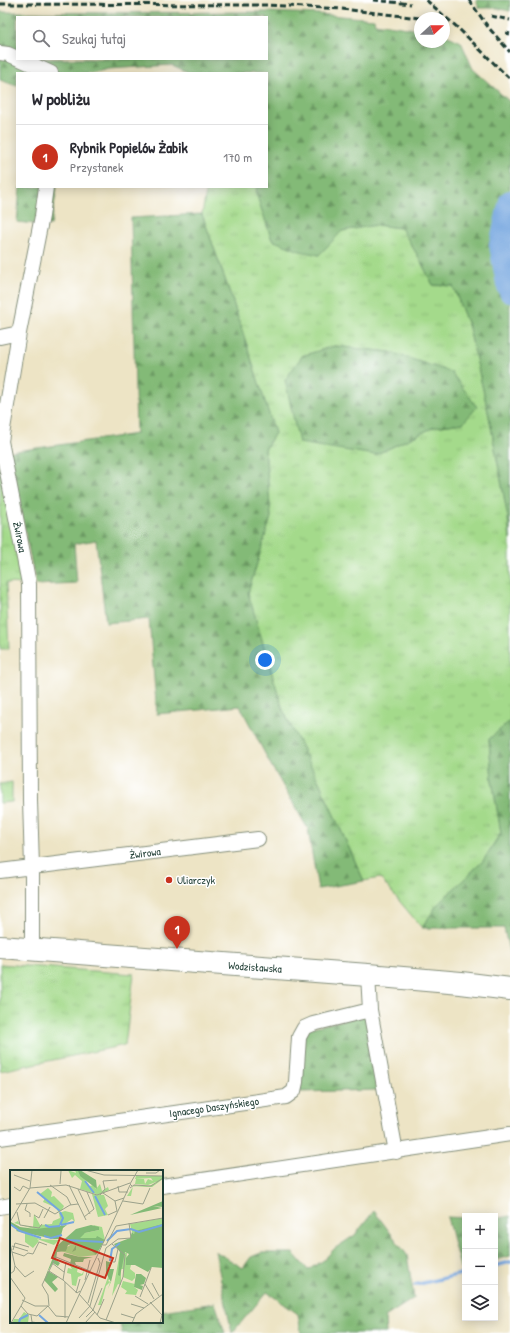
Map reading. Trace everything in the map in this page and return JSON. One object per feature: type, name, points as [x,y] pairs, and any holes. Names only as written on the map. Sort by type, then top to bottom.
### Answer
[{"type":"main road","name":"Wodzisławska","points":[[0,947],[368,975],[510,989]]},
{"type":"street","points":[[0,53],[8,54],[16,58]]},
{"type":"street","points":[[22,60],[49,72]]},
{"type":"street","name":"Żwirowa","points":[[32,950],[29,584],[1,441],[46,188]]},
{"type":"street","points":[[0,337],[19,333]]},
{"type":"street","name":"Żwirowa","points":[[0,871],[258,839]]},
{"type":"street","points":[[368,975],[370,1010],[396,1152]]},
{"type":"street","name":"Ignacego Daszyńskiego","points":[[0,1138],[286,1097],[294,1091],[299,1037],[304,1028],[313,1024],[370,1010]]},
{"type":"street","points":[[163,1186],[510,1134]]},
{"type":"street","points":[[0,1207],[10,1205]]},
{"type":"green space","points":[[476,0],[510,0],[510,11],[496,8],[479,8]]},
{"type":"green space","points":[[0,12],[267,12],[319,14],[374,19],[375,23],[414,29],[414,48],[450,48],[450,37],[461,42],[473,69],[510,102],[510,539],[508,518],[489,416],[469,328],[453,286],[433,285],[401,228],[376,225],[342,231],[319,255],[300,251],[272,240],[256,193],[257,188],[268,188],[268,72],[188,72],[172,65],[108,69],[96,72],[16,72],[16,86],[0,80]]},
{"type":"green space","points":[[20,188],[57,188],[51,225],[17,222]]},
{"type":"green space","points":[[207,188],[257,188],[256,193],[272,240],[318,255],[342,231],[376,225],[401,228],[433,285],[453,286],[469,328],[489,416],[508,518],[510,539],[510,721],[489,740],[492,780],[501,832],[483,861],[437,905],[422,928],[380,878],[364,881],[320,784],[283,710],[248,593],[271,517],[265,449],[275,433],[232,299],[202,214]],"holes":[[[334,346],[390,352],[463,423],[434,427],[375,455],[302,356]]]},
{"type":"green space","points":[[202,214],[232,299],[275,433],[265,449],[271,517],[248,593],[283,710],[320,784],[364,881],[318,889],[308,829],[272,767],[240,706],[157,714],[149,619],[106,623],[96,540],[74,544],[77,583],[36,585],[9,452],[136,434],[131,218]]},
{"type":"green space","points":[[334,346],[390,352],[451,372],[477,407],[463,423],[434,427],[375,455],[299,443],[285,380],[302,356]]},
{"type":"green space","points":[[0,467],[24,584],[6,583],[9,649],[0,649]]},
{"type":"green space","points":[[510,721],[510,956],[504,928],[422,928],[437,905],[483,861],[501,833],[492,780],[489,739]]},
{"type":"green space","points":[[12,782],[12,802],[0,803],[0,784]]},
{"type":"green space","points":[[0,964],[134,974],[125,1045],[0,1071]]},
{"type":"green space","points":[[366,1015],[379,1090],[300,1092],[304,1036],[309,1028]]},
{"type":"green space","points":[[374,1211],[407,1255],[414,1298],[385,1317],[386,1333],[301,1333],[298,1314],[267,1292],[232,1333],[215,1251],[243,1268],[251,1257],[261,1253],[293,1253],[308,1270],[324,1260],[334,1249],[355,1235]]},
{"type":"green space","points":[[510,1216],[510,1256],[498,1259],[498,1249],[498,1218]]},
{"type":"green space","points":[[447,1217],[462,1218],[462,1267],[460,1267]]},
{"type":"green space","points":[[215,1303],[225,1333],[122,1333],[120,1323],[163,1323],[163,1311]]},
{"type":"waterway","points":[[510,201],[500,245],[507,284],[510,292]]},
{"type":"waterway","points":[[498,1265],[510,1262]]},
{"type":"waterway","points":[[415,1285],[462,1274]]},
{"type":"railway","points":[[373,0],[411,4]]},
{"type":"railway","points":[[426,0],[458,28],[510,79]]},
{"type":"railway","points":[[469,0],[488,27],[510,52]]},
{"type":"railway","points":[[0,4],[267,5],[342,9],[414,17]]},
{"type":"railway","points":[[491,16],[510,20]]},
{"type":"railway","points":[[506,33],[510,34]]},
{"type":"place","name":"Uliarczyk","points":[[169,880]]},
{"type":"place","name":"Rybnik Popielów Żabik","points":[[177,949]]}]
